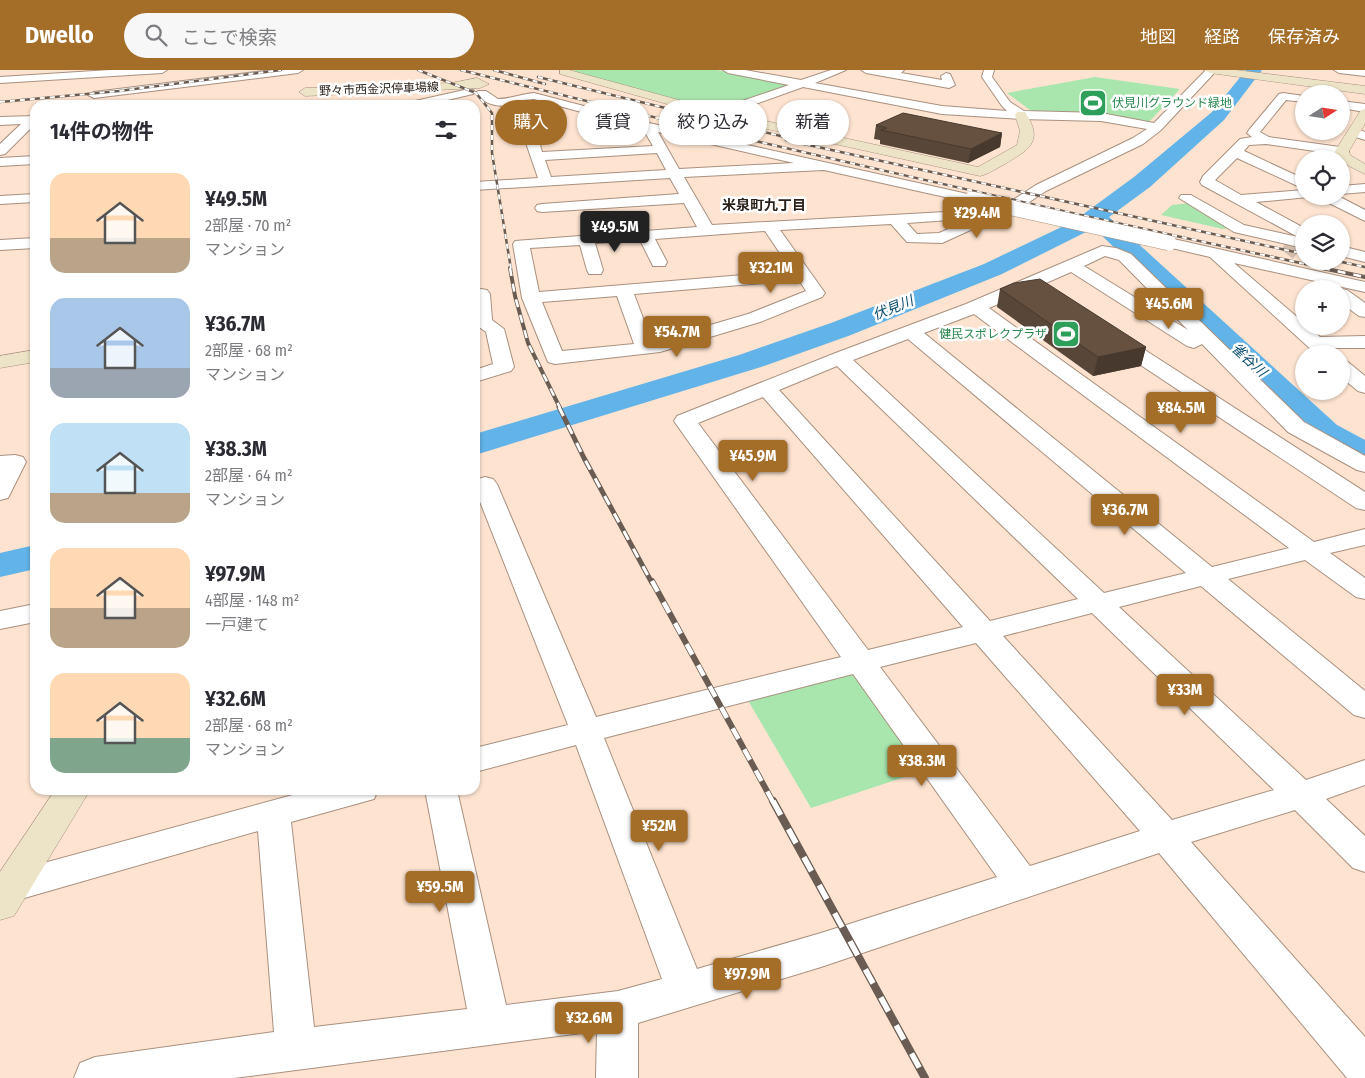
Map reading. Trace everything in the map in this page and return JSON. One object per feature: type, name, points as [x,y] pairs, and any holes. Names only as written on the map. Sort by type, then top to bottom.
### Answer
[{"type":"street","points":[[94,95],[298,70]]},
{"type":"street","points":[[728,70],[942,110],[1021,116],[1101,117],[1157,127]]},
{"type":"street","points":[[784,70],[904,94],[958,101],[1006,104]]},
{"type":"street","points":[[756,100],[841,70]]},
{"type":"street","points":[[866,70],[949,77],[959,96]]},
{"type":"street","points":[[769,226],[816,293],[754,318],[645,349],[555,358],[531,298],[521,244],[769,226],[897,221],[1004,213],[1041,188],[1138,141],[1157,127],[1214,70],[1365,90]]},
{"type":"street","points":[[1339,70],[1365,73]]},
{"type":"street","points":[[79,92],[88,92],[95,72]]},
{"type":"street","points":[[0,80],[95,72],[167,72],[162,85]]},
{"type":"street","points":[[564,72],[665,100]]},
{"type":"street","points":[[767,125],[980,172],[1023,147],[1028,140],[1027,128],[1021,116],[1006,104],[985,75]]},
{"type":"street","points":[[34,90],[44,77]]},
{"type":"street","points":[[303,100],[309,77]]},
{"type":"street","name":"野々市西金沢停車場線","points":[[305,92],[401,91],[452,86]]},
{"type":"street","points":[[401,91],[413,100]]},
{"type":"street","points":[[436,100],[469,92]]},
{"type":"street","points":[[482,93],[495,103]]},
{"type":"street","points":[[516,100],[520,97],[534,96],[549,100]]},
{"type":"street","points":[[1266,140],[1253,133],[1283,96],[1295,98]]},
{"type":"street","points":[[1350,106],[1365,108]]},
{"type":"street","points":[[1343,150],[1359,134],[1365,113]]},
{"type":"street","points":[[0,121],[30,120]]},
{"type":"street","points":[[0,151],[30,123]]},
{"type":"street","points":[[649,126],[819,170],[909,185],[1365,288]]},
{"type":"street","points":[[649,128],[707,230]]},
{"type":"street","points":[[1295,241],[1240,200],[1208,182],[1245,142],[1266,140],[1335,150]]},
{"type":"street","points":[[534,145],[544,178],[542,182],[542,208],[550,242]]},
{"type":"street","points":[[537,156],[661,149]]},
{"type":"street","points":[[1236,152],[1295,182]]},
{"type":"street","points":[[714,158],[741,182]]},
{"type":"street","points":[[0,162],[30,160]]},
{"type":"street","points":[[1350,161],[1365,170]]},
{"type":"street","points":[[480,186],[780,167],[819,170]]},
{"type":"street","points":[[780,167],[790,180]]},
{"type":"street","points":[[870,189],[909,185]]},
{"type":"street","points":[[1350,189],[1365,188]]},
{"type":"street","points":[[1240,200],[1295,195]]},
{"type":"street","points":[[0,200],[30,198]]},
{"type":"street","points":[[542,208],[688,198]]},
{"type":"street","points":[[1186,198],[1239,229],[1295,243]]},
{"type":"street","points":[[608,204],[620,237]]},
{"type":"street","points":[[1344,205],[1365,216]]},
{"type":"street","points":[[645,235],[658,262]]},
{"type":"street","points":[[586,239],[595,270]]},
{"type":"street","points":[[0,245],[30,243]]},
{"type":"street","points":[[1276,267],[1295,245]]},
{"type":"street","points":[[1022,883],[685,421],[974,306],[1040,288],[1071,265],[1102,251],[1110,251],[1125,257],[1201,340],[1296,427],[1365,465]]},
{"type":"street","points":[[1350,253],[1365,257]]},
{"type":"street","points":[[1216,255],[1318,345]]},
{"type":"street","points":[[1071,265],[1201,340]]},
{"type":"street","points":[[531,298],[803,275]]},
{"type":"street","points":[[624,290],[645,349]]},
{"type":"street","points":[[480,294],[483,322],[495,329],[504,367],[480,374]]},
{"type":"street","points":[[1350,301],[1365,312]]},
{"type":"street","points":[[974,306],[1365,591]]},
{"type":"street","points":[[1096,327],[1365,503]]},
{"type":"street","points":[[911,332],[1365,708]]},
{"type":"street","points":[[1137,354],[1201,340]]},
{"type":"street","points":[[1343,345],[1365,342]]},
{"type":"street","points":[[0,362],[30,357]]},
{"type":"street","points":[[840,358],[1365,858]]},
{"type":"street","points":[[1350,374],[1365,387]]},
{"type":"street","points":[[766,388],[1165,836],[1365,1068]]},
{"type":"street","points":[[0,463],[15,462],[0,493]]},
{"type":"street","points":[[480,486],[485,484],[586,731],[686,991]]},
{"type":"street","points":[[480,759],[860,662],[1365,538]]},
{"type":"street","points":[[0,620],[30,614]]},
{"type":"street","points":[[95,1078],[296,1049],[618,1010],[820,950],[1165,836],[1301,795],[1365,772]]},
{"type":"street","points":[[3,894],[70,795]]},
{"type":"street","points":[[3,894],[273,813],[343,795]]},
{"type":"street","points":[[442,795],[490,1025]]},
{"type":"street","points":[[273,813],[296,1049]]},
{"type":"street","points":[[616,1078],[618,1010]]},
{"type":"green space","points":[[572,70],[717,70],[790,86],[750,100],[675,100],[576,75],[576,71]]},
{"type":"green space","name":"伏見川グラウンド緑地","points":[[1095,77],[1180,89],[1148,123],[1034,113],[1007,93]]},
{"type":"green space","points":[[1190,203],[1231,228],[1223,229],[1161,215],[1172,205]]},
{"type":"green space","points":[[860,665],[935,767],[811,808],[746,697]]},
{"type":"building","points":[[903,113],[1002,133],[971,149],[881,130],[887,128],[876,125]]},
{"type":"building","points":[[1040,279],[1146,347],[1098,357],[1000,289],[1014,283]]},
{"type":"waterway","name":"伏見川","points":[[1095,216],[1142,182],[1218,116],[1254,70]]},
{"type":"waterway","name":"伏見川","points":[[480,443],[750,361],[841,329],[993,269],[1082,226],[1095,216]]},
{"type":"waterway","name":"雀谷川","points":[[1095,216],[1325,432],[1365,454]]},
{"type":"waterway","name":"伏見川","points":[[0,565],[30,558]]},
{"type":"tunnel","points":[[1287,254],[1295,244]]},
{"type":"railway","points":[[0,102],[119,91],[281,70]]},
{"type":"railway","points":[[418,70],[476,93],[492,113],[492,153],[511,269]]},
{"type":"railway","points":[[461,70],[677,123],[894,173],[1295,262]]},
{"type":"railway","points":[[494,70],[545,84]]},
{"type":"railway","points":[[538,77],[777,135]]},
{"type":"railway","points":[[809,145],[1295,252]]},
{"type":"railway","points":[[1350,264],[1365,267]]},
{"type":"railway","points":[[510,268],[515,296],[528,343],[560,408]]},
{"type":"railway","points":[[1332,270],[1365,277]]},
{"type":"railway","points":[[559,407],[584,458],[652,583]]},
{"type":"railway","points":[[652,581],[773,802]]},
{"type":"railway","points":[[773,801],[925,1078]]},
{"type":"place","name":"伏見川グラウンド緑地","points":[[1093,103]]},
{"type":"place","name":"健民スポレクプラザ","points":[[1066,334]]},
{"type":"district","name":"米泉町九丁目","points":[[764,205]]}]
